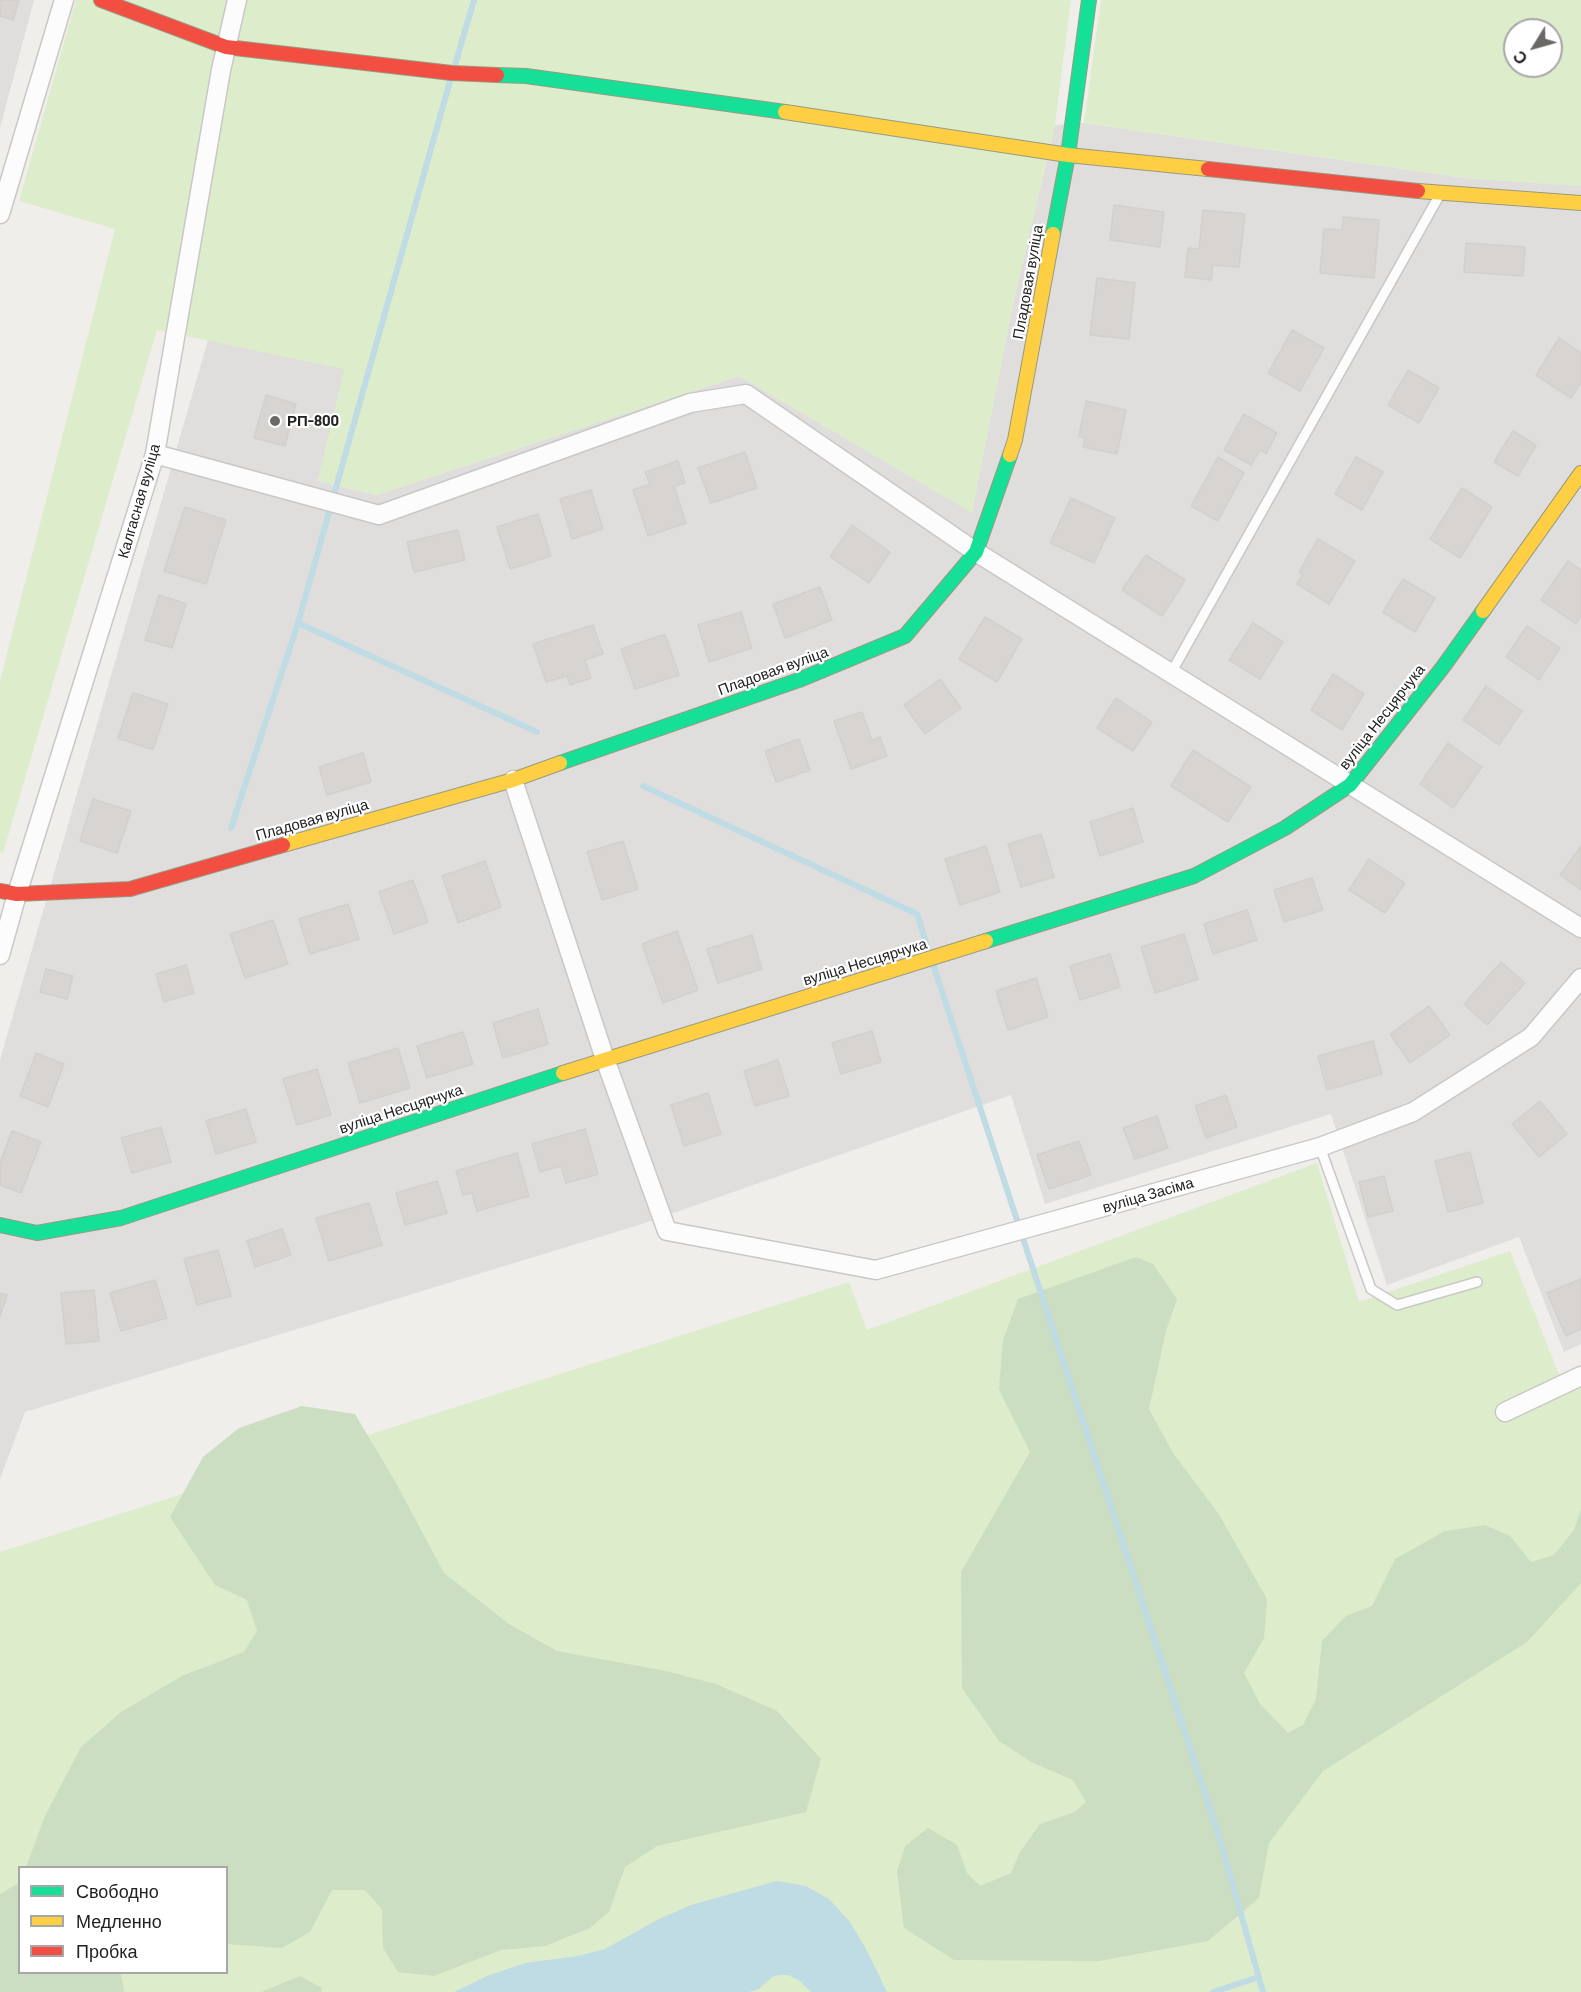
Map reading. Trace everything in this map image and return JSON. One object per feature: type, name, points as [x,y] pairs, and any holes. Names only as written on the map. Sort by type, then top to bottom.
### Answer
[{"type":"street","points":[[0,214],[64,0]]},
{"type":"street","points":[[101,0],[226,47],[452,73],[526,76],[1068,155],[1441,193],[1581,203]]},
{"type":"street","name":"Калгасная вуліца","points":[[0,955],[9,893],[155,454],[226,47],[237,0]]},
{"type":"street","name":"Пладовая вуліца","points":[[9,893],[130,889],[513,780],[799,681],[905,636],[976,552],[1015,440],[1068,155],[1089,0]]},
{"type":"street","points":[[155,454],[379,514],[690,403],[746,394],[976,552],[1581,928]]},
{"type":"street","name":"вуліца Несцярчука","points":[[0,1225],[37,1233],[121,1218],[605,1059],[1194,876],[1285,828],[1350,785],[1443,667],[1581,473]]},
{"type":"street","points":[[513,780],[605,1059]]},
{"type":"street","name":"вуліца Засіма","points":[[605,1059],[667,1231],[876,1270],[1320,1147],[1413,1112],[1531,1037],[1581,978]]},
{"type":"street","points":[[1505,1412],[1581,1376]]},
{"type":"lane","points":[[1171,673],[1441,193]]},
{"type":"lane","points":[[1320,1147],[1371,1289],[1397,1305],[1477,1282]]},
{"type":"shaded area","points":[[0,0],[34,0],[0,128]]},
{"type":"shaded area","points":[[1084,123],[1465,178],[1581,186],[1581,1344],[1564,1352],[1519,1237],[1387,1285],[1331,1114],[1045,1204],[1011,1095],[639,1225],[25,1412],[0,1479],[0,1060],[208,340],[345,369],[318,481],[376,495],[739,376],[972,512],[1013,304],[1055,125]]},
{"type":"green space","points":[[76,0],[1071,0],[1055,125],[1013,304],[972,513],[739,376],[377,495],[318,481],[344,369],[157,330],[3,853],[0,852],[0,681],[115,229],[19,201]]},
{"type":"green space","points":[[1101,0],[1581,0],[1581,186],[1465,178],[1084,123]]},
{"type":"green space","points":[[1317,1163],[1359,1302],[1510,1251],[1566,1392],[1581,1385],[1581,1992],[0,1992],[0,1552],[849,1282],[867,1330]]},
{"type":"green space","points":[[1136,1257],[1153,1264],[1177,1299],[1166,1331],[1149,1409],[1173,1453],[1218,1513],[1267,1599],[1264,1638],[1244,1673],[1260,1704],[1288,1733],[1303,1725],[1316,1699],[1322,1641],[1346,1616],[1372,1606],[1395,1559],[1445,1531],[1485,1525],[1510,1536],[1531,1562],[1554,1555],[1574,1530],[1581,1509],[1581,1583],[1527,1642],[1323,1771],[1269,1843],[1259,1898],[1208,1941],[1099,1961],[954,1960],[904,1928],[897,1872],[905,1846],[928,1828],[957,1845],[967,1873],[980,1886],[1011,1873],[1020,1852],[1040,1824],[1075,1812],[1086,1802],[1073,1780],[1033,1763],[999,1741],[962,1688],[961,1572],[1030,1452],[999,1390],[1003,1340],[1018,1299]]},
{"type":"green space","points":[[302,1406],[355,1414],[396,1483],[444,1573],[509,1624],[557,1651],[666,1671],[716,1684],[777,1711],[821,1759],[806,1812],[657,1846],[625,1867],[609,1912],[590,1928],[545,1946],[501,1950],[434,1976],[398,1972],[383,1948],[382,1909],[365,1890],[332,1890],[310,1932],[282,1948],[228,1944],[228,1866],[26,1866],[45,1816],[81,1747],[121,1712],[182,1676],[244,1652],[257,1631],[247,1600],[215,1585],[170,1517],[203,1457],[239,1428]]},
{"type":"green space","points":[[18,1884],[18,1974],[121,1974],[124,1991],[127,1992],[0,1992],[0,1894]]},
{"type":"green space","points":[[300,1976],[322,1988],[321,1992],[261,1992]]},
{"type":"water","points":[[777,1881],[806,1886],[829,1899],[850,1922],[887,1992],[811,1992],[800,1981],[788,1975],[779,1975],[772,1977],[759,1989],[749,1992],[454,1992],[487,1976],[525,1963],[578,1956],[605,1949],[659,1919],[691,1905]]},
{"type":"building","points":[[0,0],[19,0],[13,20],[0,16]]},
{"type":"building","points":[[1114,205],[1164,212],[1160,247],[1110,240]]},
{"type":"building","points":[[1203,210],[1245,214],[1239,267],[1213,265],[1211,280],[1185,277],[1188,248],[1199,249]]},
{"type":"building","points":[[1343,217],[1379,220],[1374,278],[1320,273],[1324,229],[1342,230]]},
{"type":"building","points":[[1466,243],[1525,247],[1523,276],[1464,272]]},
{"type":"building","points":[[1097,278],[1135,283],[1129,339],[1090,335]]},
{"type":"building","points":[[1292,330],[1324,348],[1300,391],[1268,373]]},
{"type":"building","points":[[1559,338],[1581,353],[1581,383],[1571,398],[1536,375]]},
{"type":"building","points":[[1408,370],[1439,388],[1419,423],[1388,405]]},
{"type":"building","name":"РП-800","points":[[266,395],[296,404],[285,446],[254,438]]},
{"type":"building","points":[[1086,401],[1126,410],[1117,454],[1083,447],[1085,438],[1079,436]]},
{"type":"building","points":[[1244,414],[1277,433],[1266,454],[1260,450],[1251,465],[1224,450]]},
{"type":"building","points":[[1513,431],[1536,445],[1518,476],[1494,462]]},
{"type":"building","points":[[745,452],[757,488],[711,503],[698,468]]},
{"type":"building","points":[[1218,457],[1244,473],[1218,521],[1191,506]]},
{"type":"building","points":[[1356,457],[1383,472],[1362,510],[1335,494]]},
{"type":"building","points":[[678,461],[685,483],[674,486],[686,523],[648,536],[633,490],[650,484],[645,472]]},
{"type":"building","points":[[1462,488],[1492,507],[1460,558],[1430,539]]},
{"type":"building","points":[[591,490],[603,529],[572,539],[560,499]]},
{"type":"building","points":[[1071,498],[1115,518],[1094,563],[1050,543]]},
{"type":"building","points":[[185,507],[226,520],[206,584],[164,571]]},
{"type":"building","points":[[538,514],[551,556],[510,569],[497,527]]},
{"type":"building","points":[[852,525],[890,552],[869,583],[830,557]]},
{"type":"building","points":[[458,530],[465,560],[414,572],[407,542]]},
{"type":"building","points":[[1318,539],[1355,561],[1329,604],[1297,584],[1303,574],[1299,572]]},
{"type":"building","points":[[1146,555],[1185,580],[1162,616],[1122,590]]},
{"type":"building","points":[[1568,561],[1581,570],[1581,616],[1576,624],[1541,600]]},
{"type":"building","points":[[1403,579],[1435,598],[1415,632],[1383,612]]},
{"type":"building","points":[[820,587],[832,620],[785,638],[773,604]]},
{"type":"building","points":[[159,595],[186,604],[172,648],[145,640]]},
{"type":"building","points":[[741,612],[752,648],[709,662],[698,625]]},
{"type":"building","points":[[985,617],[1022,639],[997,682],[959,659]]},
{"type":"building","points":[[1253,623],[1283,642],[1260,679],[1229,660]]},
{"type":"building","points":[[593,625],[603,654],[585,660],[591,678],[570,685],[567,676],[546,682],[533,644]]},
{"type":"building","points":[[1527,626],[1560,648],[1539,680],[1506,657]]},
{"type":"building","points":[[665,634],[679,675],[635,689],[621,649]]},
{"type":"building","points":[[1333,674],[1364,694],[1342,730],[1311,710]]},
{"type":"building","points":[[940,679],[961,708],[925,734],[904,705]]},
{"type":"building","points":[[1486,686],[1522,711],[1499,745],[1463,720]]},
{"type":"building","points":[[133,693],[168,704],[153,750],[118,738]]},
{"type":"building","points":[[1116,698],[1152,722],[1133,751],[1097,728]]},
{"type":"building","points":[[862,712],[872,740],[880,737],[887,756],[851,769],[834,721]]},
{"type":"building","points":[[799,739],[810,770],[776,782],[765,751]]},
{"type":"building","points":[[1448,743],[1482,767],[1453,808],[1420,784]]},
{"type":"building","points":[[1193,750],[1251,787],[1228,822],[1171,786]]},
{"type":"building","points":[[363,753],[371,782],[327,795],[319,767]]},
{"type":"building","points":[[93,799],[131,811],[117,853],[80,841]]},
{"type":"building","points":[[1133,808],[1143,842],[1100,856],[1090,822]]},
{"type":"building","points":[[1041,834],[1054,877],[1021,887],[1008,844]]},
{"type":"building","points":[[623,841],[638,889],[602,900],[587,852]]},
{"type":"building","points":[[986,846],[1000,892],[960,905],[945,859]]},
{"type":"building","points":[[1581,846],[1581,890],[1560,875]]},
{"type":"building","points":[[1369,859],[1405,883],[1385,913],[1349,890]]},
{"type":"building","points":[[485,861],[501,907],[458,923],[442,876]]},
{"type":"building","points":[[1312,878],[1323,910],[1284,922],[1274,890]]},
{"type":"building","points":[[413,880],[428,922],[394,934],[379,892]]},
{"type":"building","points":[[348,904],[359,939],[310,954],[299,919]]},
{"type":"building","points":[[1247,910],[1257,940],[1213,954],[1204,924]]},
{"type":"building","points":[[273,920],[288,964],[245,978],[230,934]]},
{"type":"building","points":[[677,931],[698,990],[663,1003],[642,944]]},
{"type":"building","points":[[1184,934],[1198,979],[1155,993],[1141,947]]},
{"type":"building","points":[[752,935],[762,969],[718,983],[707,949]]},
{"type":"building","points":[[1110,954],[1120,987],[1080,1000],[1070,966]]},
{"type":"building","points":[[1501,962],[1525,983],[1487,1025],[1464,1004]]},
{"type":"building","points":[[186,965],[194,993],[164,1002],[156,974]]},
{"type":"building","points":[[46,969],[73,976],[67,999],[40,992]]},
{"type":"building","points":[[1036,978],[1048,1017],[1008,1030],[996,991]]},
{"type":"building","points":[[1429,1006],[1450,1035],[1410,1063],[1390,1034]]},
{"type":"building","points":[[538,1009],[548,1044],[503,1058],[493,1023]]},
{"type":"building","points":[[872,1031],[881,1062],[841,1074],[832,1043]]},
{"type":"building","points":[[463,1032],[473,1064],[427,1078],[417,1046]]},
{"type":"building","points":[[1373,1041],[1382,1074],[1327,1090],[1318,1056]]},
{"type":"building","points":[[398,1048],[410,1088],[360,1103],[348,1063]]},
{"type":"building","points":[[36,1053],[64,1064],[48,1107],[20,1096]]},
{"type":"building","points":[[778,1060],[789,1096],[755,1106],[744,1071]]},
{"type":"building","points":[[317,1069],[331,1115],[297,1125],[283,1079]]},
{"type":"building","points":[[708,1093],[721,1134],[684,1146],[671,1105]]},
{"type":"building","points":[[1226,1095],[1237,1127],[1206,1138],[1195,1106]]},
{"type":"building","points":[[1540,1101],[1567,1134],[1539,1157],[1512,1124]]},
{"type":"building","points":[[246,1109],[256,1142],[216,1154],[206,1121]]},
{"type":"building","points":[[1157,1116],[1168,1148],[1135,1159],[1123,1128]]},
{"type":"building","points":[[161,1127],[171,1162],[132,1173],[121,1138]]},
{"type":"building","points":[[585,1129],[598,1174],[566,1183],[561,1166],[540,1172],[532,1144]]},
{"type":"building","points":[[12,1131],[41,1142],[21,1193],[0,1185],[0,1163]]},
{"type":"building","points":[[1079,1141],[1091,1175],[1049,1189],[1037,1155]]},
{"type":"building","points":[[1470,1152],[1483,1203],[1448,1212],[1435,1161]]},
{"type":"building","points":[[517,1153],[529,1196],[477,1211],[472,1193],[463,1195],[456,1171]]},
{"type":"building","points":[[1384,1176],[1393,1211],[1368,1217],[1359,1182]]},
{"type":"building","points":[[437,1181],[447,1213],[405,1225],[396,1193]]},
{"type":"building","points":[[369,1203],[382,1245],[329,1261],[316,1218]]},
{"type":"building","points":[[282,1229],[291,1255],[255,1267],[247,1241]]},
{"type":"building","points":[[218,1250],[231,1296],[197,1305],[184,1259]]},
{"type":"building","points":[[1581,1279],[1581,1329],[1566,1336],[1547,1293]]},
{"type":"building","points":[[155,1280],[167,1318],[121,1331],[110,1293]]},
{"type":"building","points":[[94,1290],[99,1341],[66,1344],[61,1293]]},
{"type":"building","points":[[0,1293],[7,1295],[0,1316]]},
{"type":"waterway","points":[[455,65],[474,0]]},
{"type":"waterway","points":[[231,828],[298,623],[450,81]]},
{"type":"waterway","points":[[298,623],[537,732]]},
{"type":"waterway","points":[[643,786],[917,914],[929,952]]},
{"type":"waterway","points":[[933,964],[1219,1836],[1263,1992]]},
{"type":"waterway","points":[[1213,1992],[1259,1977]]},
{"type":"traffic: fast","points":[[1053,234],[1068,155],[1089,0]]},
{"type":"traffic: fast","points":[[497,75],[526,76],[785,112]]},
{"type":"traffic: fast","points":[[560,763],[799,680],[905,636],[976,552],[1010,455]]},
{"type":"traffic: fast","points":[[986,941],[1194,876],[1285,828],[1350,785],[1443,667],[1483,611]]},
{"type":"traffic: fast","points":[[0,1225],[37,1233],[121,1218],[563,1073]]},
{"type":"traffic: slow","points":[[785,112],[1068,155],[1208,169]]},
{"type":"traffic: slow","points":[[1418,191],[1581,203]]},
{"type":"traffic: slow","points":[[1010,455],[1015,440],[1053,234]]},
{"type":"traffic: slow","points":[[1483,611],[1581,473]]},
{"type":"traffic: slow","points":[[283,845],[513,780],[560,763]]},
{"type":"traffic: slow","points":[[563,1073],[986,941]]},
{"type":"traffic: jam","points":[[101,0],[226,47],[452,73],[497,75]]},
{"type":"traffic: jam","points":[[1208,169],[1418,191]]},
{"type":"traffic: jam","points":[[0,891],[17,894],[130,889],[283,845]]},
{"type":"place","name":"РП-800","points":[[275,421]]}]
